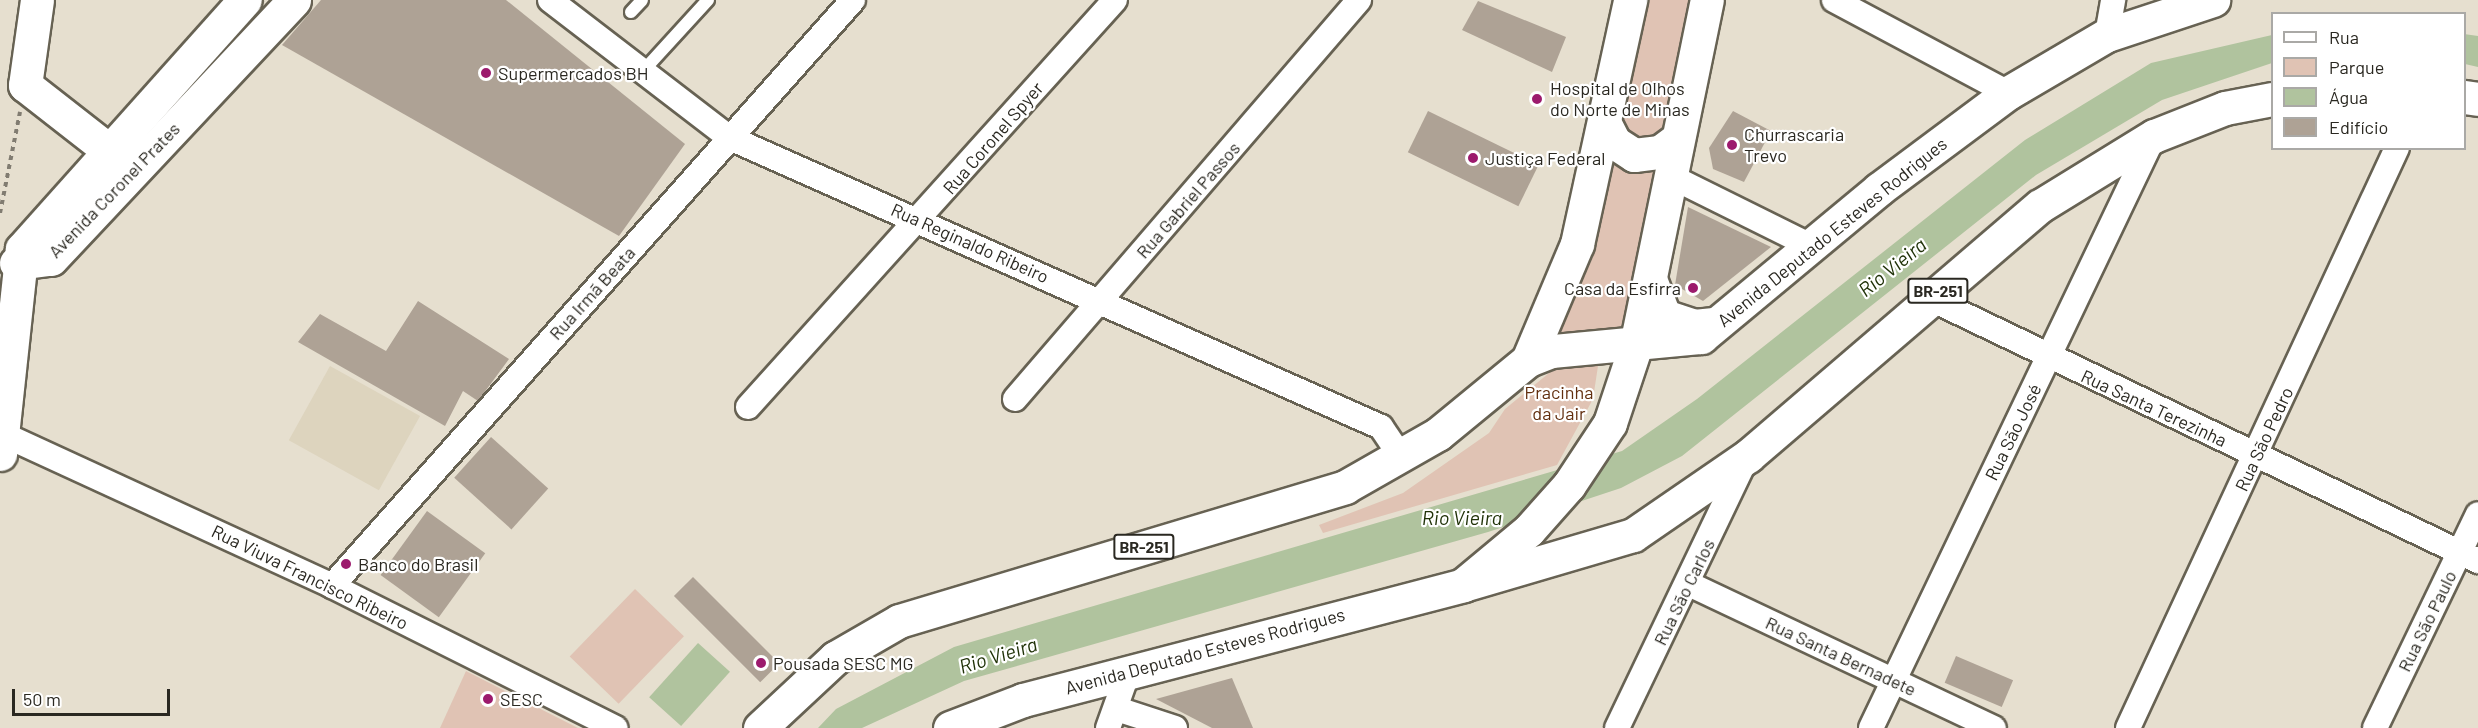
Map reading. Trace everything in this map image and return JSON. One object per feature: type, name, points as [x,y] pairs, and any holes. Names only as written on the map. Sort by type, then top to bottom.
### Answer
[{"type":"main road","points":[[37,0],[25,85],[134,171]]},
{"type":"main road","name":"Avenida Coronel Prates","points":[[8,262],[245,0]]},
{"type":"main road","name":"Avenida Coronel Prates","points":[[8,262],[51,259],[294,0]]},
{"type":"main road","name":"Avenida Deputado Esteves Rodrigues","points":[[1528,360],[1576,244],[1605,124],[1630,0]]},
{"type":"main road","name":"Avenida Deputado Esteves Rodrigues","points":[[1463,585],[1529,530],[1569,485],[1610,423],[1636,345],[1707,0]]},
{"type":"main road","name":"Avenida Deputado Esteves Rodrigues","points":[[760,728],[835,658],[899,621],[1289,506],[1345,487],[1438,434],[1528,360],[1552,351],[1691,341],[1722,323],[1879,189],[2008,93],[2107,35],[2213,0]]},
{"type":"main road","name":"Avenida Deputado Esteves Rodrigues","points":[[950,728],[1023,700],[1463,585],[1633,535],[1748,456],[1929,298],[2040,206],[2154,136],[2225,108],[2271,99]]},
{"type":"main road","points":[[1605,124],[1614,142],[1634,155],[1660,152],[1677,139]]},
{"type":"main road","points":[[0,440],[8,262]]},
{"type":"main road","points":[[1650,279],[1664,316],[1694,326],[1722,323]]},
{"type":"street","name":"Rua Reginaldo Ribeiro","points":[[550,0],[730,138],[1381,427],[1401,457]]},
{"type":"street","name":"Rua Irmã Beata","points":[[332,586],[853,0]]},
{"type":"street","name":"Rua Coronel Spyer","points":[[748,407],[920,221],[1115,0]]},
{"type":"street","name":"Rua Gabriel Passos","points":[[1015,399],[1359,0]]},
{"type":"street","points":[[1834,0],[2008,93]]},
{"type":"street","points":[[2107,35],[2113,0]]},
{"type":"street","name":"Rua São José","points":[[1871,728],[2154,136]]},
{"type":"street","name":"Rua São Pedro","points":[[2128,728],[2256,457],[2396,150]]},
{"type":"street","points":[[1670,176],[1813,247]]},
{"type":"street","name":"Rua Santa Terezinha","points":[[1929,298],[2256,457],[2469,556]]},
{"type":"street","name":"Rua Viuva Francisco Ribeiro","points":[[0,440],[332,586],[615,728]]},
{"type":"street","name":"Rua São Carlos","points":[[1617,728],[1689,584],[1748,456]]},
{"type":"street","name":"Rua São Paulo","points":[[2375,728],[2469,556],[2478,514]]},
{"type":"street","name":"Rua Santa Bernadete","points":[[1689,584],[1994,728]]},
{"type":"street","points":[[1128,672],[1144,713]]},
{"type":"street","points":[[1128,672],[1112,718],[1144,713],[1175,728]]},
{"type":"lane","points":[[631,12],[642,0]]},
{"type":"lane","points":[[644,70],[708,0]]},
{"type":"path","points":[[0,213],[25,85]]},
{"type":"shaded area","points":[[330,366],[420,416],[379,490],[289,440]]},
{"type":"green space","points":[[1646,0],[1692,0],[1625,335],[1543,347],[1592,259]]},
{"type":"green space","name":"Pracinha da Jair","points":[[1584,359],[1598,366],[1593,399],[1557,465],[1323,533],[1319,525],[1403,493],[1489,433],[1505,409],[1565,360]]},
{"type":"green space","points":[[635,589],[684,636],[619,704],[570,657]]},
{"type":"green space","name":"SESC","points":[[466,671],[578,728],[440,728]]},
{"type":"water","points":[[2466,34],[2478,36],[2478,67],[2466,64]]},
{"type":"water","name":"Rio Vieira","points":[[2271,35],[2271,63],[2162,100],[2036,175],[1682,456],[1621,488],[1488,532],[964,681],[862,728],[818,728],[836,709],[954,647],[1622,451],[1697,399],[2025,140],[2151,63]]},
{"type":"water","points":[[698,643],[730,672],[681,726],[649,697]]},
{"type":"building","points":[[321,0],[506,0],[685,144],[619,236],[282,45]]},
{"type":"building","points":[[1478,1],[1566,37],[1552,72],[1462,30]]},
{"type":"building","name":"Justiça Federal","points":[[1428,111],[1539,165],[1518,206],[1408,152]]},
{"type":"building","points":[[1733,111],[1771,131],[1744,182],[1713,169],[1709,148]]},
{"type":"building","points":[[1688,207],[1771,247],[1703,301],[1675,285]]},
{"type":"building","points":[[418,301],[509,359],[478,401],[463,391],[445,426],[298,342],[320,314],[386,351]]},
{"type":"building","points":[[491,437],[548,489],[511,529],[454,478]]},
{"type":"building","points":[[427,511],[485,553],[439,617],[381,575]]},
{"type":"building","points":[[693,577],[779,663],[760,682],[674,596]]},
{"type":"building","points":[[1956,656],[2013,680],[2002,707],[1945,683]]},
{"type":"building","points":[[1232,678],[1253,728],[1212,728],[1156,699]]},
{"type":"place","name":"Supermercados BH","points":[[486,73]]},
{"type":"place","name":"Hospital de Olhos do Norte de Minas","points":[[1537,99]]},
{"type":"place","name":"Churrascaria Trevo","points":[[1732,145]]},
{"type":"place","name":"Justiça Federal","points":[[1473,158]]},
{"type":"place","name":"Casa da Esfirra","points":[[1693,288]]},
{"type":"place","name":"Banco do Brasil","points":[[346,564]]},
{"type":"place","name":"Pousada SESC MG","points":[[761,663]]},
{"type":"place","name":"SESC","points":[[488,699]]}]
